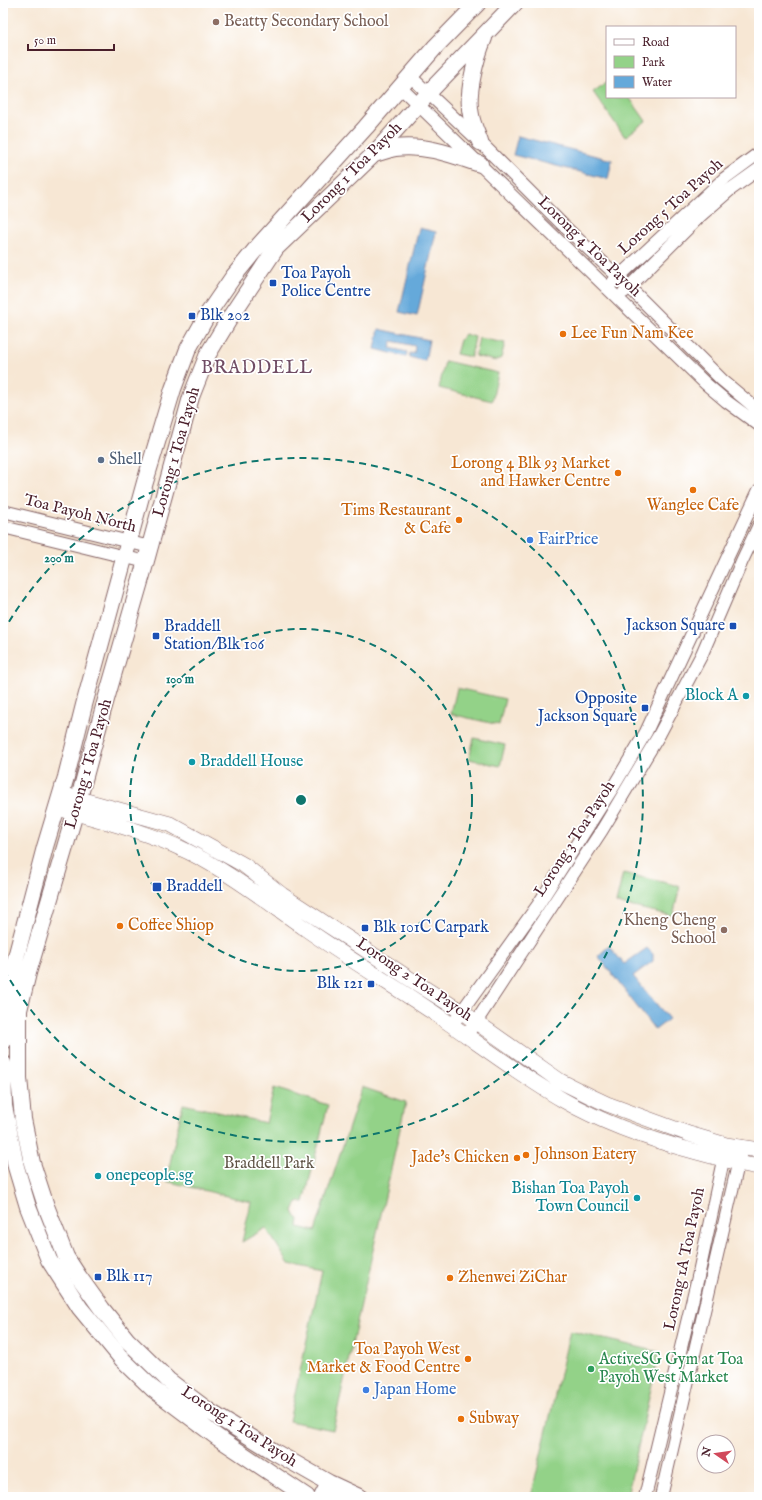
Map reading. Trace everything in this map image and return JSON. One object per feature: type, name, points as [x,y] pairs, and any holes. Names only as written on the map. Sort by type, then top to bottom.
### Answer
[{"type":"main road","name":"Lorong 1 Toa Payoh","points":[[3,1042],[10,976],[127,549],[173,389],[188,349],[209,312],[233,277],[260,244],[436,46],[478,3]]},
{"type":"main road","name":"Lorong 1 Toa Payoh","points":[[348,1495],[326,1490],[272,1451],[210,1412],[168,1380],[127,1340],[102,1309],[66,1257],[46,1206],[32,1163],[22,1119],[18,1078],[19,1010],[28,973],[77,806],[191,397],[212,348],[276,248],[373,155],[515,3]]},
{"type":"main road","points":[[480,142],[470,115],[470,92],[478,53],[488,31]]},
{"type":"main road","points":[[373,155],[395,148],[419,148],[439,151],[480,164]]},
{"type":"main road","name":"Lorong 1 Toa Payoh","points":[[3,1063],[4,1106],[16,1166],[28,1207],[49,1260],[80,1308],[122,1359],[153,1389],[293,1491],[307,1497]]},
{"type":"main road","points":[[16,1166],[20,1161],[26,1160],[32,1163]]},
{"type":"street","name":"Lorong 4 Toa Payoh","points":[[405,82],[424,99],[480,142],[722,380],[759,411]]},
{"type":"street","name":"Lorong 4 Toa Payoh","points":[[424,99],[480,164],[706,384],[726,401],[759,425]]},
{"type":"street","name":"Lorong 5 Toa Payoh","points":[[608,287],[725,178],[759,153]]},
{"type":"street","name":"Lorong 5 Toa Payoh","points":[[618,298],[700,216],[731,189],[759,169]]},
{"type":"street","name":"Lorong 3 Toa Payoh","points":[[452,1025],[538,905],[615,784],[646,732],[759,490]]},
{"type":"street","name":"Toa Payoh North","points":[[3,511],[148,555]]},
{"type":"street","name":"Lorong 3 Toa Payoh","points":[[466,1036],[612,812],[659,735],[702,654],[759,525]]},
{"type":"street","name":"Toa Payoh North","points":[[3,527],[127,549]]},
{"type":"street","points":[[686,645],[702,654]]},
{"type":"street","name":"Lorong 2 Toa Payoh","points":[[59,801],[77,806],[150,818],[170,824],[192,835],[244,866],[282,894],[462,1012],[560,1081],[607,1104],[689,1134],[742,1148],[759,1150]]},
{"type":"street","name":"Lorong 2 Toa Payoh","points":[[77,806],[181,848],[204,860],[269,902],[334,948],[563,1100],[584,1111],[650,1138],[730,1162],[759,1167]]},
{"type":"street","name":"Lorong 1A Toa Payoh","points":[[661,1497],[712,1274],[730,1162],[726,1144]]},
{"type":"street","name":"Lorong 1A Toa Payoh","points":[[645,1497],[699,1271],[730,1162],[742,1148]]},
{"type":"street","points":[[699,1271],[712,1274]]},
{"type":"green space","points":[[606,83],[606,98],[630,98],[646,121],[625,137],[593,92]]},
{"type":"green space","points":[[465,334],[475,337],[471,357],[456,354],[460,340]]},
{"type":"green space","points":[[479,338],[505,343],[501,358],[496,361],[475,356]]},
{"type":"green space","points":[[445,361],[498,373],[492,401],[439,388]]},
{"type":"green space","points":[[457,688],[505,699],[499,725],[451,714]]},
{"type":"green space","points":[[474,738],[505,745],[500,766],[469,759]]},
{"type":"green space","points":[[623,873],[680,886],[673,916],[616,903]]},
{"type":"green space","name":"Braddell Park","points":[[362,1087],[406,1102],[333,1430],[289,1421],[322,1271],[289,1264],[266,1228],[242,1242],[251,1202],[166,1181],[183,1104],[266,1123],[274,1088],[328,1105],[304,1202],[296,1204],[293,1211],[299,1219],[298,1227],[315,1231]]},
{"type":"green space","points":[[570,1331],[659,1352],[627,1497],[531,1497]]},
{"type":"water","points":[[518,136],[612,160],[608,179],[513,155]]},
{"type":"water","points":[[419,228],[436,232],[417,316],[399,312]]},
{"type":"water","points":[[379,329],[429,340],[425,361],[409,357],[410,353],[414,354],[415,346],[392,341],[390,348],[407,352],[406,357],[375,349]]},
{"type":"water","points":[[609,946],[624,964],[647,948],[653,954],[653,961],[633,976],[669,1019],[655,1030],[598,956]]},
{"type":"place","name":"Beatty Secondary School","points":[[216,22]]},
{"type":"place","name":"Toa Payoh Police Centre","points":[[273,283]]},
{"type":"place","name":"Blk 202","points":[[192,316]]},
{"type":"place","name":"Lee Fun Nam Kee","points":[[563,334]]},
{"type":"place","name":"Shell","points":[[101,460]]},
{"type":"place","name":"Lorong 4 Blk 93 Market and Hawker Centre","points":[[618,473]]},
{"type":"place","name":"Wanglee Cafe","points":[[693,490]]},
{"type":"place","name":"Tims Restaurant & Cafe","points":[[459,520]]},
{"type":"place","name":"FairPrice","points":[[530,540]]},
{"type":"place","name":"Jackson Square","points":[[733,626]]},
{"type":"place","name":"Braddell Station/Blk 106","points":[[156,636]]},
{"type":"place","name":"Block A","points":[[746,696]]},
{"type":"place","name":"Opposite Jackson Square","points":[[645,708]]},
{"type":"place","name":"Braddell House","points":[[192,762]]},
{"type":"place","name":"Braddell","points":[[157,887]]},
{"type":"place","name":"Coffee Shiop","points":[[120,926]]},
{"type":"place","name":"Blk 101C Carpark","points":[[365,928]]},
{"type":"place","name":"Kheng Cheng School","points":[[724,930]]},
{"type":"place","name":"Blk 121","points":[[371,984]]},
{"type":"place","name":"Johnson Eatery","points":[[526,1155]]},
{"type":"place","name":"Jade's Chicken","points":[[517,1158]]},
{"type":"place","name":"onepeople.sg","points":[[98,1176]]},
{"type":"place","name":"Bishan Toa Payoh Town Council","points":[[637,1198]]},
{"type":"place","name":"Blk 117","points":[[98,1277]]},
{"type":"place","name":"Zhenwei ZiChar","points":[[450,1278]]},
{"type":"place","name":"Toa Payoh West Market & Food Centre","points":[[468,1359]]},
{"type":"place","name":"ActiveSG Gym at Toa Payoh West Market","points":[[591,1369]]},
{"type":"place","name":"Japan Home","points":[[366,1390]]},
{"type":"place","name":"Subway","points":[[461,1419]]},
{"type":"district","name":"BRADDELL","points":[[257,368]]}]
